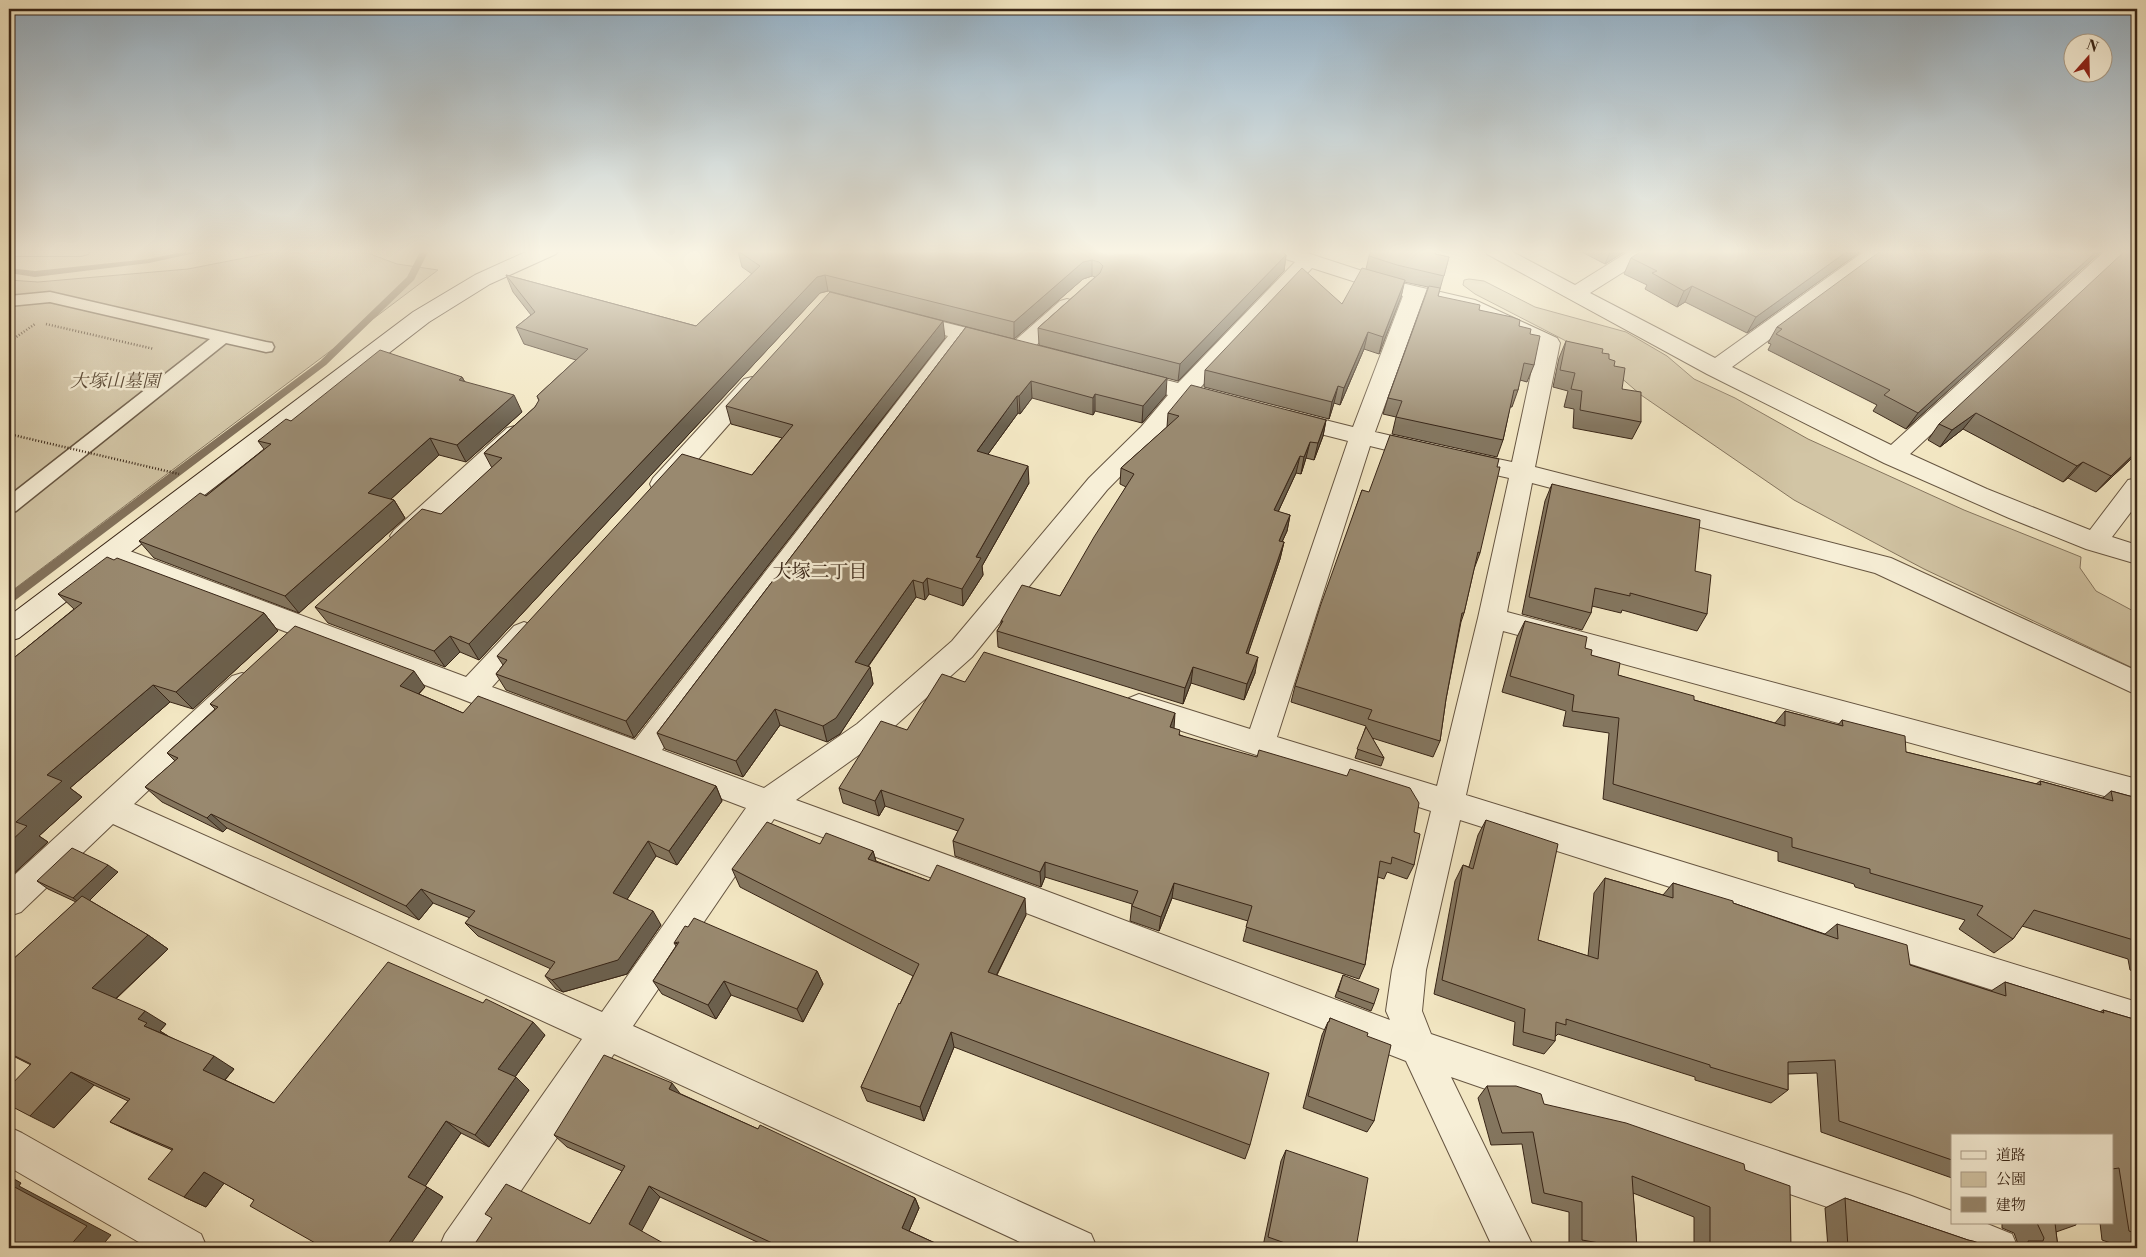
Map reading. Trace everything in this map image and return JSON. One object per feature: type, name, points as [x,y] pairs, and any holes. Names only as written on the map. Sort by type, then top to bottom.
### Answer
[{"type":"street","points":[[9,631],[434,309]]},
{"type":"street","points":[[885,314],[1029,351],[1067,309]]},
{"type":"street","points":[[459,1248],[767,803],[867,733],[962,649],[1098,484],[1149,433],[1184,392],[1262,309]]},
{"type":"street","points":[[1260,744],[1361,437],[1409,309]]},
{"type":"street","points":[[1478,309],[1549,343],[1492,618],[1409,970],[1404,1011],[1418,1048],[1514,1248]]},
{"type":"street","points":[[1602,309],[1715,369],[1893,457],[1994,502],[2095,542],[2137,555]]},
{"type":"street","points":[[1715,369],[1799,309]]},
{"type":"street","points":[[1893,457],[2054,309]]},
{"type":"street","points":[[640,756],[962,333]]},
{"type":"street","points":[[646,501],[770,363]]},
{"type":"street","points":[[1106,371],[1240,406]]},
{"type":"street","points":[[1268,413],[1361,437],[1521,472],[1882,565],[2137,684]]},
{"type":"street","points":[[382,555],[534,417]]},
{"type":"street","points":[[2095,542],[2137,486]]},
{"type":"street","points":[[110,554],[640,756],[1041,904],[1418,1048],[1900,1212],[1998,1248]]},
{"type":"street","points":[[281,647],[324,608]]},
{"type":"street","points":[[471,691],[538,618]]},
{"type":"street","points":[[1492,618],[2137,792]]},
{"type":"street","points":[[962,649],[990,658]]},
{"type":"street","points":[[9,901],[260,667]]},
{"type":"street","points":[[1111,696],[2137,1019]]},
{"type":"street","points":[[109,807],[1077,1248]]},
{"type":"street","points":[[9,1146],[187,1248]]},
{"type":"lane","points":[[9,317],[22,309]]},
{"type":"lane","points":[[100,309],[266,347]]},
{"type":"lane","points":[[9,506],[223,337]]},
{"type":"path","points":[[9,342],[38,322],[163,351]]},
{"type":"path","points":[[9,434],[179,474]]},
{"type":"path","points":[[45,443],[53,437]]},
{"type":"green space","name":"大塚山墓園","points":[[9,309],[387,309],[9,593]]},
{"type":"green space","points":[[1503,309],[1541,309],[1626,332],[1667,356],[1694,379],[1735,398],[1808,439],[1964,510],[2081,557],[2080,568],[2096,591],[2137,613],[2137,670],[1924,569],[1794,500],[1641,395],[1597,357]]},
{"type":"building","points":[[532,309],[631,309],[696,326],[714,309],[787,309],[469,644],[450,636],[434,651],[315,607],[422,509],[441,514],[502,458],[484,453],[535,407],[539,400],[537,396],[588,349],[516,327],[535,312]]},
{"type":"building","points":[[815,309],[895,309],[943,321],[626,721],[496,674],[507,660],[497,656],[682,454],[752,475],[793,425],[726,406]]},
{"type":"building","points":[[960,309],[1029,309],[1014,322]]},
{"type":"building","points":[[1060,309],[1234,309],[1180,364],[1038,328]]},
{"type":"building","points":[[1263,309],[1394,309],[1383,337],[1368,332],[1344,388],[1338,386],[1332,402],[1205,370]]},
{"type":"building","points":[[1421,309],[1479,309],[1520,320],[1519,326],[1531,329],[1530,334],[1540,336],[1534,365],[1524,363],[1518,390],[1514,390],[1503,440],[1396,417],[1402,401],[1388,398]]},
{"type":"building","points":[[1739,309],[1768,309],[1756,317]]},
{"type":"building","points":[[1802,309],[2033,309],[1918,413],[1884,395],[1890,390],[1776,334],[1782,329],[1777,327]]},
{"type":"building","points":[[2063,309],[2137,309],[2137,451],[2111,476],[2083,462],[2077,466],[1976,413],[1952,430],[1939,424]]},
{"type":"building","points":[[966,327],[1167,378],[1143,406],[1095,394],[1093,398],[1031,381],[1017,396],[977,451],[1028,466],[976,557],[981,558],[962,589],[927,578],[923,583],[913,580],[855,662],[870,667],[836,718],[823,726],[775,709],[736,761],[657,733]]},
{"type":"building","points":[[1566,341],[1603,349],[1602,353],[1609,354],[1609,359],[1615,361],[1614,366],[1625,368],[1622,389],[1641,392],[1641,422],[1580,410],[1582,391],[1571,389],[1575,373],[1560,370]]},
{"type":"building","points":[[380,350],[462,377],[459,380],[514,395],[457,445],[430,438],[368,493],[394,500],[285,596],[139,541],[200,493],[206,496],[271,444],[258,441],[286,419],[291,421]]},
{"type":"building","points":[[1191,385],[1326,420],[1318,443],[1310,442],[1304,457],[1300,456],[1274,510],[1290,515],[1279,541],[1284,542],[1246,653],[1258,657],[1247,684],[1193,667],[1185,688],[997,631],[1022,585],[1060,596],[1094,537],[1134,474],[1121,468],[1179,416],[1168,413]]},
{"type":"building","points":[[1390,435],[1499,459],[1497,467],[1500,467],[1480,553],[1478,552],[1464,613],[1462,613],[1440,741],[1368,719],[1372,710],[1295,686],[1321,604],[1362,490],[1369,492]]},
{"type":"building","points":[[1552,484],[1700,520],[1695,571],[1711,575],[1707,614],[1630,593],[1630,596],[1595,588],[1591,613],[1529,597]]},
{"type":"building","points":[[107,557],[114,560],[117,558],[264,613],[176,692],[153,685],[47,775],[62,781],[16,822],[27,826],[9,843],[9,654],[15,657],[82,603],[58,594]]},
{"type":"building","points":[[1525,621],[1587,637],[1585,648],[1592,650],[1591,655],[1620,663],[1618,675],[1694,696],[1694,700],[1785,726],[1785,711],[1843,726],[1842,720],[1905,736],[1906,752],[2041,785],[2040,781],[2113,801],[2111,791],[2137,798],[2137,941],[2034,910],[2013,939],[1977,915],[1983,906],[1870,873],[1870,869],[1792,847],[1792,838],[1613,784],[1619,718],[1572,711],[1574,695],[1510,676]]},
{"type":"building","points":[[295,626],[414,671],[400,686],[463,713],[478,696],[716,786],[669,851],[648,841],[613,893],[653,911],[618,960],[552,980],[545,976],[555,962],[465,923],[475,911],[421,889],[406,906],[211,814],[207,818],[145,787],[178,758],[167,753],[218,707],[210,704]]},
{"type":"building","points":[[984,652],[1175,713],[1170,727],[1180,730],[1179,735],[1257,757],[1259,750],[1347,776],[1350,769],[1410,788],[1419,803],[1414,832],[1420,834],[1414,865],[1392,857],[1391,864],[1380,861],[1365,965],[1246,927],[1252,906],[1174,883],[1161,917],[1132,906],[1138,891],[1045,862],[1040,872],[953,841],[964,819],[881,790],[875,801],[839,788],[881,721],[907,730],[942,674],[965,682]]},
{"type":"building","points":[[1366,727],[1384,758],[1357,749]]},
{"type":"building","points":[[1486,820],[1558,844],[1538,940],[1598,959],[1605,878],[1673,898],[1673,883],[1733,901],[1733,903],[1838,939],[1837,924],[1907,945],[1910,965],[2006,996],[2005,982],[2104,1013],[2103,1010],[2137,1020],[2137,1234],[2129,1231],[2119,1168],[2114,1169],[2114,1134],[1951,1134],[1951,1160],[1839,1121],[1835,1060],[1788,1062],[1788,1090],[1710,1067],[1710,1065],[1566,1019],[1566,1025],[1556,1022],[1555,1041],[1523,1032],[1525,1009],[1442,980],[1463,865],[1473,869]]},
{"type":"building","points":[[767,822],[820,844],[826,833],[873,851],[868,859],[929,881],[937,865],[1025,898],[988,972],[1269,1073],[1250,1145],[951,1032],[920,1107],[861,1087],[919,964],[732,869]]},
{"type":"building","points":[[72,848],[108,865],[73,898],[37,881]]},
{"type":"building","points":[[82,896],[148,935],[92,988],[145,1011],[138,1019],[147,1023],[144,1026],[214,1056],[203,1070],[274,1103],[388,962],[483,1003],[486,999],[533,1022],[498,1069],[516,1077],[475,1135],[446,1121],[408,1177],[427,1187],[385,1248],[324,1248],[250,1206],[254,1200],[204,1172],[184,1197],[148,1179],[173,1149],[110,1122],[130,1099],[71,1072],[30,1116],[9,1105],[9,1087],[31,1064],[9,1053],[9,963]]},
{"type":"building","points":[[694,918],[817,971],[797,1009],[724,981],[708,1005],[653,981],[679,942],[674,943],[685,926],[688,927]]},
{"type":"building","points":[[1343,975],[1379,989],[1374,1004],[1338,991]]},
{"type":"building","points":[[1330,1018],[1368,1033],[1367,1036],[1391,1045],[1374,1121],[1308,1096]]},
{"type":"building","points":[[604,1055],[672,1083],[669,1089],[758,1129],[760,1125],[915,1198],[902,1228],[946,1248],[783,1248],[649,1186],[629,1224],[672,1248],[472,1248],[492,1218],[485,1214],[506,1184],[590,1224],[625,1166],[554,1135]]},
{"type":"building","points":[[1487,1086],[1516,1086],[1541,1094],[1544,1104],[1626,1123],[1744,1164],[1745,1170],[1790,1186],[1791,1248],[1710,1248],[1710,1207],[1632,1176],[1637,1248],[1582,1240],[1582,1202],[1544,1193],[1533,1132],[1502,1133]]},
{"type":"building","points":[[1286,1150],[1368,1178],[1356,1248],[1299,1248],[1268,1237]]},
{"type":"building","points":[[9,1184],[87,1226],[68,1248],[9,1248]]},
{"type":"building","points":[[1845,1198],[1968,1240],[1993,1248],[1848,1248]]},
{"type":"building","points":[[2037,1224],[2055,1224],[2058,1248],[2029,1248],[2028,1241],[2043,1241],[2044,1238]]},
{"type":"waterway","points":[[9,599],[323,363],[379,309]]},
{"type":"district","name":"大塚二丁目","points":[[820,572]]}]
